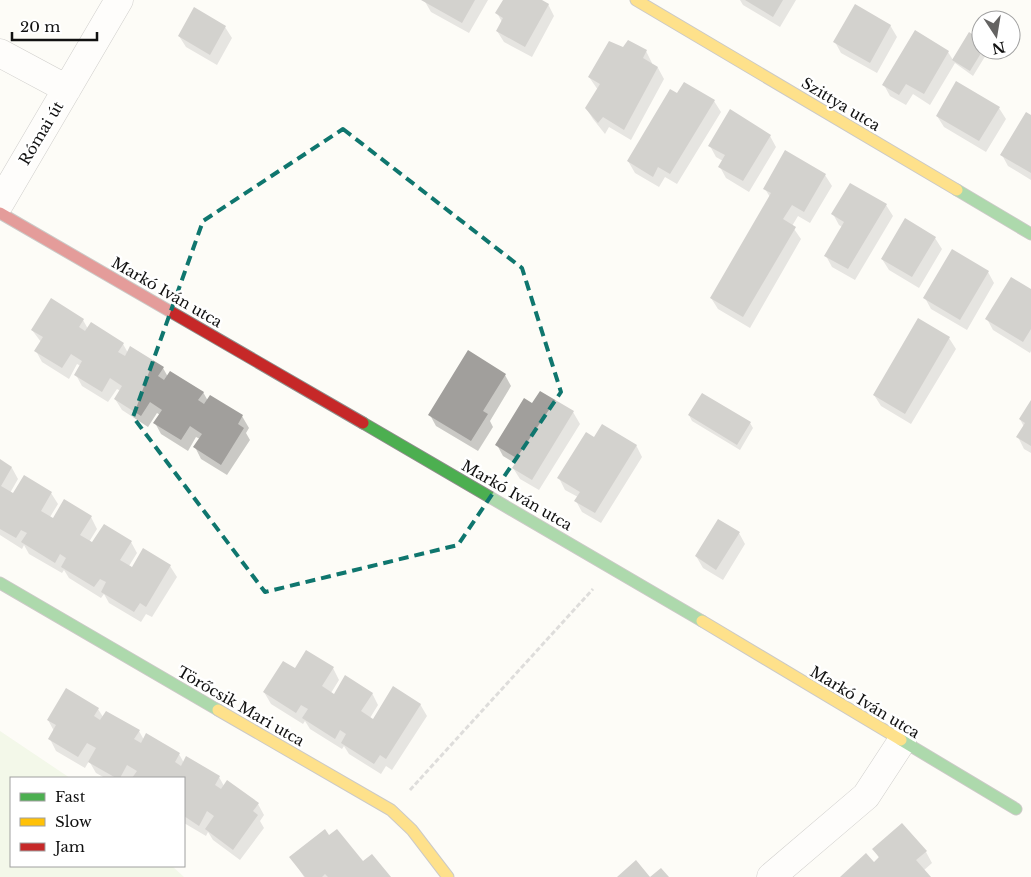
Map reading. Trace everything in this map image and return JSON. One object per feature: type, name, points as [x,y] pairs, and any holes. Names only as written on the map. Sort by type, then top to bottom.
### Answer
[{"type":"street","name":"Római út","points":[[0,203],[120,0]]},
{"type":"street","name":"Szittya utca","points":[[636,0],[1031,234]]},
{"type":"street","name":"Római út","points":[[0,53],[67,89]]},
{"type":"street","name":"Markó Iván utca","points":[[0,212],[613,568],[1016,809]]},
{"type":"street","name":"Törőcsik Mari utca","points":[[0,583],[391,810],[412,830],[448,877]]},
{"type":"street","points":[[770,877],[866,796],[902,741]]},
{"type":"path","points":[[391,810],[613,568]]},
{"type":"highlighted area","points":[[343,129],[522,268],[561,392],[458,545],[265,592],[133,417],[203,221]]},
{"type":"green space","points":[[0,731],[69,777],[10,777],[10,867],[173,867],[184,877],[0,877]]},
{"type":"building","points":[[421,0],[475,0],[462,23]]},
{"type":"building","points":[[503,0],[542,0],[549,4],[525,47],[496,31],[503,18],[495,13]]},
{"type":"building","points":[[745,0],[783,0],[773,17]]},
{"type":"building","points":[[855,4],[891,25],[870,63],[833,42]]},
{"type":"building","points":[[194,7],[226,26],[210,55],[178,36]]},
{"type":"building","points":[[915,30],[949,51],[924,94],[906,84],[899,95],[882,85]]},
{"type":"building","points":[[969,32],[971,33],[971,60],[977,60],[970,71],[952,60]]},
{"type":"building","points":[[628,40],[647,50],[643,58],[658,67],[624,130],[603,117],[598,123],[585,108],[600,84],[588,77],[609,41],[623,47]]},
{"type":"building","points":[[956,81],[1000,107],[979,141],[936,116]]},
{"type":"building","points":[[684,82],[715,100],[670,174],[658,167],[653,177],[627,161],[670,89],[677,93]]},
{"type":"building","points":[[730,109],[771,135],[743,181],[718,167],[725,155],[708,146]]},
{"type":"building","points":[[1026,112],[1031,115],[1031,173],[1000,155]]},
{"type":"building","points":[[785,150],[826,174],[804,212],[792,205],[783,219],[796,227],[743,317],[710,298],[771,193],[763,189]]},
{"type":"building","points":[[850,183],[887,204],[848,269],[824,256],[844,222],[831,214]]},
{"type":"building","points":[[905,218],[936,237],[912,277],[881,259]]},
{"type":"building","points":[[952,249],[989,271],[960,320],[923,298]]},
{"type":"building","points":[[1011,277],[1031,289],[1031,329],[1023,342],[985,319]]},
{"type":"building","points":[[51,298],[84,319],[79,327],[85,331],[91,322],[124,343],[118,352],[125,356],[130,346],[164,367],[158,376],[164,380],[170,371],[204,392],[198,400],[204,404],[210,395],[243,415],[238,424],[244,428],[221,465],[193,447],[202,434],[190,426],[181,440],[153,423],[162,410],[150,402],[141,416],[114,399],[122,386],[110,378],[102,392],[74,375],[82,361],[71,354],[62,368],[34,351],[43,337],[31,330]]},
{"type":"building","points":[[918,318],[950,337],[905,414],[873,395]]},
{"type":"building","points":[[468,350],[506,374],[483,411],[488,414],[471,441],[428,415]]},
{"type":"building","points":[[540,391],[574,411],[532,480],[512,468],[518,459],[495,445],[524,398],[532,403]]},
{"type":"building","points":[[702,393],[751,422],[737,445],[688,415]]},
{"type":"building","points":[[1031,400],[1031,446],[1016,437],[1025,423],[1019,419]]},
{"type":"building","points":[[602,424],[637,445],[595,513],[574,501],[580,492],[557,478],[586,432],[594,437]]},
{"type":"building","points":[[0,459],[12,467],[1,486],[13,493],[24,475],[52,492],[41,511],[53,518],[64,499],[92,516],[80,535],[92,542],[104,524],[132,541],[120,560],[132,567],[143,548],[171,565],[146,607],[140,603],[134,612],[101,592],[106,582],[100,579],[94,587],[61,567],[66,558],[60,554],[55,563],[21,542],[27,533],[21,530],[16,538],[0,529]]},
{"type":"building","points":[[718,519],[740,532],[716,570],[695,556]]},
{"type":"building","points":[[306,650],[334,667],[322,686],[334,694],[345,675],[373,693],[361,711],[373,719],[393,686],[421,704],[386,759],[380,755],[374,764],[341,743],[346,734],[340,730],[335,739],[302,718],[308,709],[301,705],[296,713],[263,692],[283,661],[295,668]]},
{"type":"building","points":[[66,688],[99,708],[94,716],[100,720],[106,711],[140,730],[134,739],[141,743],[146,733],[180,753],[175,762],[181,766],[186,756],[220,776],[215,785],[221,789],[227,780],[259,803],[253,811],[258,815],[233,850],[205,829],[214,816],[207,811],[199,826],[185,817],[185,777],[133,777],[137,771],[127,765],[121,777],[114,777],[88,762],[96,748],[87,743],[78,757],[48,739],[56,725],[47,720]]},
{"type":"building","points":[[902,823],[927,851],[916,860],[931,877],[840,877],[866,853],[874,862],[879,857],[872,849]]},
{"type":"building","points":[[325,829],[329,835],[337,829],[363,861],[372,854],[391,877],[328,877],[325,874],[322,877],[305,877],[289,857]]},
{"type":"building","points":[[636,860],[650,877],[617,877]]},
{"type":"building","points":[[661,868],[669,877],[650,877]]},
{"type":"traffic: fast","points":[[957,190],[1031,234]]},
{"type":"traffic: fast","points":[[363,423],[702,621]]},
{"type":"traffic: fast","points":[[0,583],[218,710]]},
{"type":"traffic: fast","points":[[901,740],[1016,809]]},
{"type":"traffic: slow","points":[[636,0],[957,190]]},
{"type":"traffic: slow","points":[[702,621],[901,740]]},
{"type":"traffic: slow","points":[[218,710],[391,810],[412,830],[448,877]]},
{"type":"traffic: jam","points":[[0,213],[363,423]]}]
